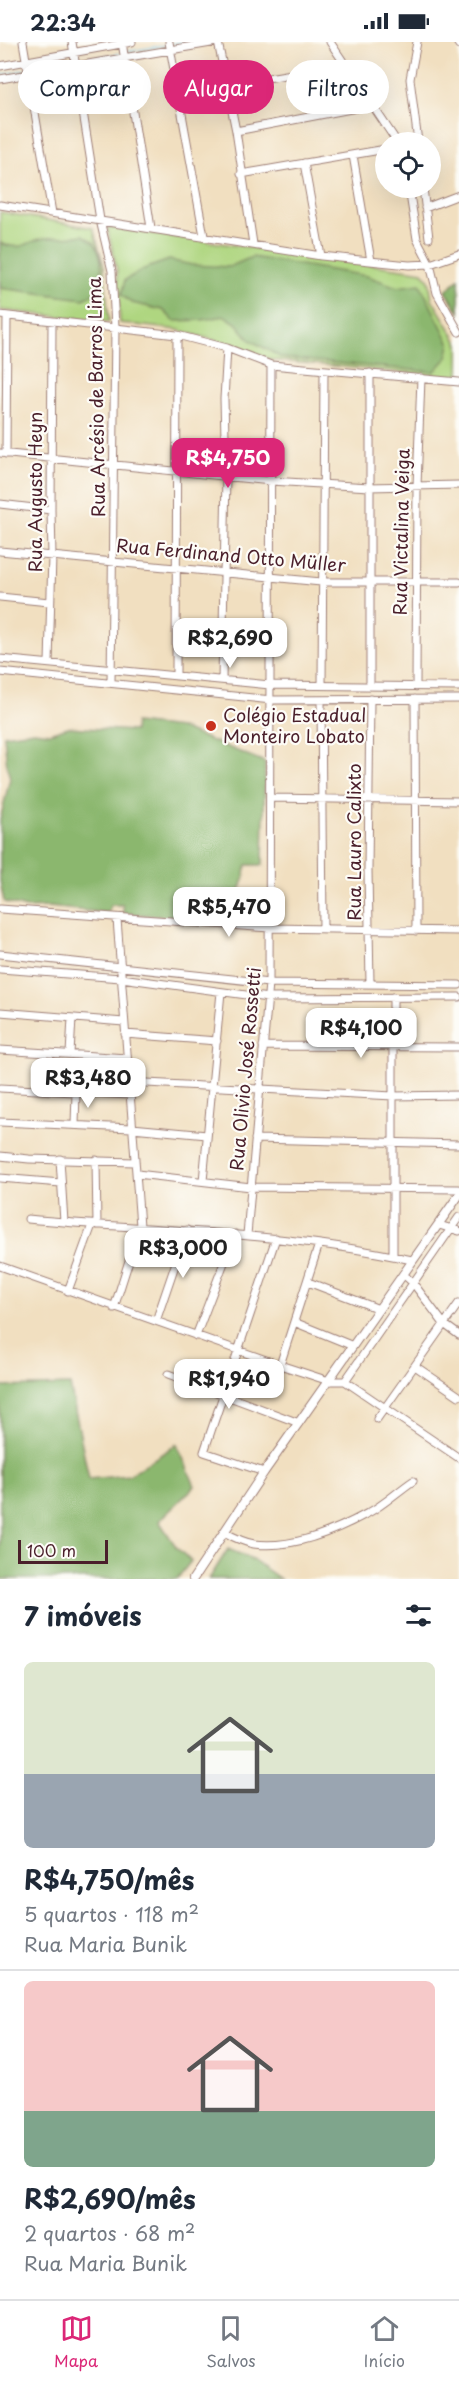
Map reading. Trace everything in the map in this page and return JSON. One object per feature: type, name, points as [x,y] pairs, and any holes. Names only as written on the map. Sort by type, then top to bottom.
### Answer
[{"type":"main road","points":[[193,1579],[264,1472],[459,1196]]},
{"type":"street","points":[[23,42],[26,60]]},
{"type":"street","name":"Rua Arcésio de Barros Lima","points":[[72,42],[75,60]]},
{"type":"street","points":[[91,60],[123,49],[132,42]]},
{"type":"street","points":[[37,60],[74,53],[218,42],[221,60]]},
{"type":"street","points":[[330,42],[342,60]]},
{"type":"street","points":[[417,42],[410,80],[417,132]]},
{"type":"street","points":[[170,47],[204,236]]},
{"type":"street","points":[[123,49],[151,228]]},
{"type":"street","points":[[0,66],[18,63]]},
{"type":"street","points":[[0,78],[18,75]]},
{"type":"street","points":[[35,114],[52,213]]},
{"type":"street","name":"Rua Arcésio de Barros Lima","points":[[84,114],[100,220],[112,271],[115,327],[111,683]]},
{"type":"street","points":[[232,114],[253,244]]},
{"type":"street","points":[[236,131],[325,114]]},
{"type":"street","points":[[378,114],[390,132]]},
{"type":"street","points":[[242,174],[375,151]]},
{"type":"street","points":[[353,155],[371,261]]},
{"type":"street","points":[[304,163],[321,255]]},
{"type":"street","points":[[425,208],[459,195]]},
{"type":"street","points":[[411,198],[417,239],[430,264],[437,293],[459,332]]},
{"type":"street","points":[[424,198],[429,238]]},
{"type":"street","points":[[0,203],[321,255],[409,266],[430,264],[459,254]]},
{"type":"street","points":[[459,382],[271,365],[227,348],[177,335],[4,316],[3,453],[271,481],[369,487],[459,485]]},
{"type":"street","name":"Rua Augusto Heyn","points":[[49,663],[52,556],[52,321]]},
{"type":"street","points":[[176,676],[177,335]]},
{"type":"street","points":[[222,680],[226,476],[224,399],[227,348]]},
{"type":"street","name":"Rua Olivio José Rossetti","points":[[247,1235],[269,983],[272,700],[270,685],[271,365]]},
{"type":"street","points":[[322,685],[324,370]]},
{"type":"street","points":[[370,373],[370,686]]},
{"type":"street","name":"Rua Victalina Veiga","points":[[416,687],[420,378]]},
{"type":"street","points":[[0,504],[51,510]]},
{"type":"street","name":"Rua Ferdinand Otto Müller","points":[[0,551],[323,582],[459,582]]},
{"type":"street","points":[[0,597],[49,602]]},
{"type":"street","points":[[0,659],[270,685],[459,687]]},
{"type":"street","points":[[0,672],[272,700],[459,699]]},
{"type":"street","name":"Rua Lauro Calixto","points":[[369,699],[370,984]]},
{"type":"street","points":[[415,699],[416,930]]},
{"type":"street","points":[[321,700],[323,929]]},
{"type":"street","points":[[271,798],[459,801]]},
{"type":"street","points":[[0,909],[270,928],[459,931]]},
{"type":"street","points":[[114,1308],[140,1226],[117,919]]},
{"type":"street","points":[[0,954],[269,983],[459,985]]},
{"type":"street","points":[[0,969],[121,978],[268,998],[459,997]]},
{"type":"street","points":[[431,985],[428,990],[432,997]]},
{"type":"street","points":[[203,1181],[214,1086],[221,992]]},
{"type":"street","points":[[393,997],[393,1256]]},
{"type":"street","points":[[0,1012],[124,1022]]},
{"type":"street","points":[[70,1054],[72,1018]]},
{"type":"street","points":[[125,1034],[217,1041]]},
{"type":"street","points":[[264,1046],[459,1047]]},
{"type":"street","points":[[0,1050],[127,1058]]},
{"type":"street","points":[[128,1082],[393,1096],[459,1095]]},
{"type":"street","points":[[0,1088],[129,1095]]},
{"type":"street","points":[[75,1125],[76,1092]]},
{"type":"street","points":[[0,1122],[132,1128],[207,1135]]},
{"type":"street","points":[[255,1139],[459,1144]]},
{"type":"street","points":[[0,1156],[135,1162]]},
{"type":"street","points":[[60,1159],[64,1222]]},
{"type":"street","points":[[68,1290],[94,1225],[96,1160]]},
{"type":"street","points":[[136,1174],[251,1187],[459,1189]]},
{"type":"street","points":[[0,1178],[61,1183]]},
{"type":"street","points":[[345,1381],[459,1217]]},
{"type":"street","points":[[28,1219],[276,1238],[412,1260]]},
{"type":"street","points":[[439,1225],[459,1231]]},
{"type":"street","points":[[156,1321],[187,1230]]},
{"type":"street","points":[[196,1336],[235,1234]]},
{"type":"street","points":[[264,1472],[204,1452],[276,1238]]},
{"type":"street","points":[[279,1365],[319,1244]]},
{"type":"street","points":[[0,1266],[279,1365],[329,1381],[345,1381],[459,1458]]},
{"type":"street","points":[[403,1274],[413,1282],[444,1324],[459,1335]]},
{"type":"street","points":[[308,1282],[379,1309]]},
{"type":"street","points":[[378,1419],[459,1303]]},
{"type":"street","points":[[294,1322],[353,1346]]},
{"type":"street","points":[[415,1366],[459,1396]]},
{"type":"street","points":[[168,1374],[299,1424]]},
{"type":"street","points":[[224,1532],[252,1543],[268,1545],[293,1542],[322,1533],[369,1513],[413,1481]]},
{"type":"green space","points":[[0,212],[93,228],[104,266],[109,322],[0,310]]},
{"type":"green space","points":[[107,227],[423,272],[429,280],[432,299],[459,344],[459,378],[272,360],[228,344],[178,330],[120,323],[117,270]]},
{"type":"green space","points":[[83,235],[95,244],[100,254],[102,273],[99,291],[84,299],[0,288],[0,243],[20,246],[38,239]]},
{"type":"green space","points":[[252,257],[367,276],[397,287],[420,284],[450,344],[447,358],[434,372],[282,358],[250,340],[236,323],[225,316],[174,321],[163,310],[132,303],[121,295],[125,280],[144,269],[169,260],[192,265],[229,267]]},
{"type":"green space","points":[[459,278],[459,312],[446,291]]},
{"type":"green space","points":[[135,723],[180,728],[265,762],[263,865],[247,865],[244,880],[236,896],[221,906],[213,909],[177,912],[173,917],[123,913],[123,905],[111,905],[108,913],[49,907],[26,908],[4,902],[0,881],[0,820],[10,778],[4,735],[34,731],[49,733],[68,727],[134,731]]},
{"type":"green space","points":[[70,1385],[89,1479],[129,1475],[177,1444],[195,1486],[159,1521],[177,1548],[191,1561],[177,1579],[0,1579],[0,1387]]},
{"type":"green space","points":[[228,1549],[252,1559],[280,1579],[209,1579]]},
{"type":"waterway","points":[[172,44],[186,42]]},
{"type":"waterway","points":[[127,52],[167,45]]},
{"type":"waterway","points":[[83,60],[120,54]]},
{"type":"waterway","points":[[0,75],[18,71]]},
{"type":"place","name":"Colégio Estadual Monteiro Lobato","points":[[211,726]]}]
